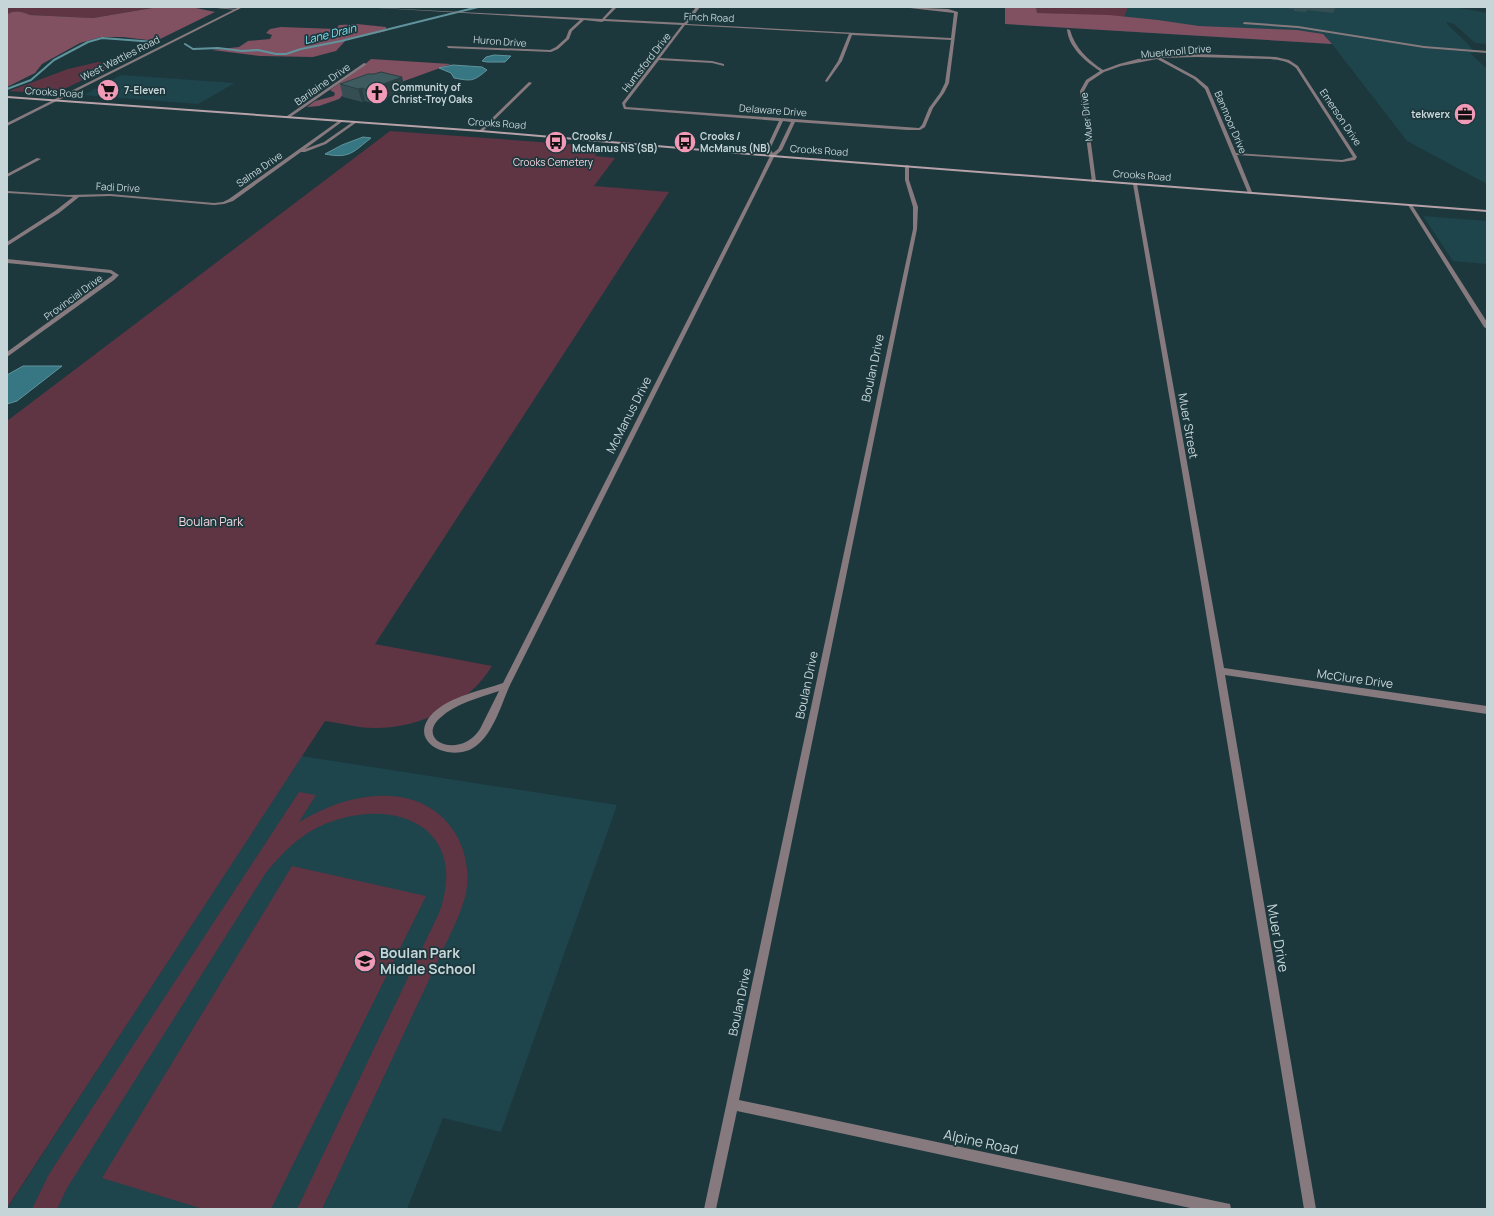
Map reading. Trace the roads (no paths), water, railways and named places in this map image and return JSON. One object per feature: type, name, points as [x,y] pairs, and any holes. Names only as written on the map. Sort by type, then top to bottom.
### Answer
[{"type":"main road","name":"Crooks Road","points":[[7,97],[481,131],[772,156],[1487,210]]},
{"type":"street","points":[[208,7],[239,8]]},
{"type":"street","name":"Finch Road","points":[[364,7],[953,39]]},
{"type":"street","points":[[602,21],[615,7]]},
{"type":"street","name":"Huntsford Drive","points":[[625,108],[623,104],[698,7]]},
{"type":"street","points":[[903,7],[953,10],[956,12],[953,39]]},
{"type":"street","name":"West Wattles Road","points":[[7,125],[239,8]]},
{"type":"street","name":"Huron Drive","points":[[448,47],[551,51],[557,48],[568,38],[570,32],[582,20]]},
{"type":"street","points":[[1244,23],[1298,27],[1424,47],[1487,52]]},
{"type":"street","points":[[1068,30],[1080,52],[1094,65],[1104,71]]},
{"type":"street","points":[[827,81],[840,61],[851,33]]},
{"type":"street","name":"Delaware Drive","points":[[625,108],[920,129],[924,126],[931,108],[947,83],[953,39]]},
{"type":"street","points":[[1376,39],[1460,45]]},
{"type":"street","points":[[1474,46],[1487,58]]},
{"type":"street","name":"Muerknoll Drive","points":[[1104,71],[1132,63],[1159,59],[1206,55],[1250,57]]},
{"type":"street","name":"Emerson Drive","points":[[1234,154],[1342,161],[1353,159],[1355,157],[1295,65],[1281,60],[1250,57]]},
{"type":"street","points":[[658,59],[712,62],[722,65]]},
{"type":"street","name":"Banmoor Drive","points":[[1159,59],[1195,78],[1204,85],[1218,112],[1250,192]]},
{"type":"street","name":"Barilaine Drive","points":[[288,117],[364,64]]},
{"type":"street","name":"Muer Drive","points":[[1094,181],[1082,91],[1087,81],[1104,71]]},
{"type":"street","points":[[481,131],[530,83]]},
{"type":"street","points":[[781,120],[768,149],[772,156],[780,150],[793,121]]},
{"type":"street","name":"Salma Drive","points":[[228,201],[341,121]]},
{"type":"street","name":"Salma Drive","points":[[300,151],[325,143],[355,122]]},
{"type":"street","name":"McManus Drive","points":[[506,685],[466,699],[446,708],[431,722],[428,731],[429,738],[440,748],[452,749],[466,748],[479,738],[506,685],[772,156]]},
{"type":"street","points":[[7,176],[39,159]]},
{"type":"street","name":"Boulan Drive","points":[[710,1209],[915,229],[915,201],[906,181],[907,166]]},
{"type":"street","name":"Muer Street","points":[[1135,184],[1219,671]]},
{"type":"street","name":"Fadi Drive","points":[[7,192],[78,196],[110,195],[214,204],[228,201]]},
{"type":"street","points":[[7,244],[57,212],[78,196]]},
{"type":"street","points":[[1410,205],[1487,327]]},
{"type":"street","name":"Provincial Drive","points":[[7,261],[111,272],[115,273],[116,275],[91,295],[7,355]]},
{"type":"street","name":"Muer Drive","points":[[1219,671],[1310,1209]]},
{"type":"street","name":"McClure Drive","points":[[1219,671],[1487,710]]},
{"type":"street","name":"Alpine Road","points":[[731,1104],[1225,1209]]},
{"type":"waterway","name":"Lane Drain","points":[[185,44],[193,49],[218,48],[242,51],[258,50],[276,54],[286,54],[301,49],[341,41],[478,7]]},
{"type":"waterway","name":"Lane Drain","points":[[7,89],[31,80],[54,60],[88,42],[102,38],[155,42]]},
{"type":"place","name":"7-Eleven","points":[[108,90]]},
{"type":"place","name":"Community of Christ-Troy Oaks","points":[[377,93]]},
{"type":"place","name":"tekwerx","points":[[1465,114]]},
{"type":"place","name":"Crooks / McManus NS (SB)","points":[[556,142]]},
{"type":"place","name":"Crooks / McManus (NB)","points":[[685,142]]},
{"type":"place","name":"Boulan Park Middle School","points":[[365,961]]},
{"type":"park label","name":"Crooks Cemetery","points":[[553,162]]},
{"type":"park label","name":"Boulan Park","points":[[211,522]]}]
